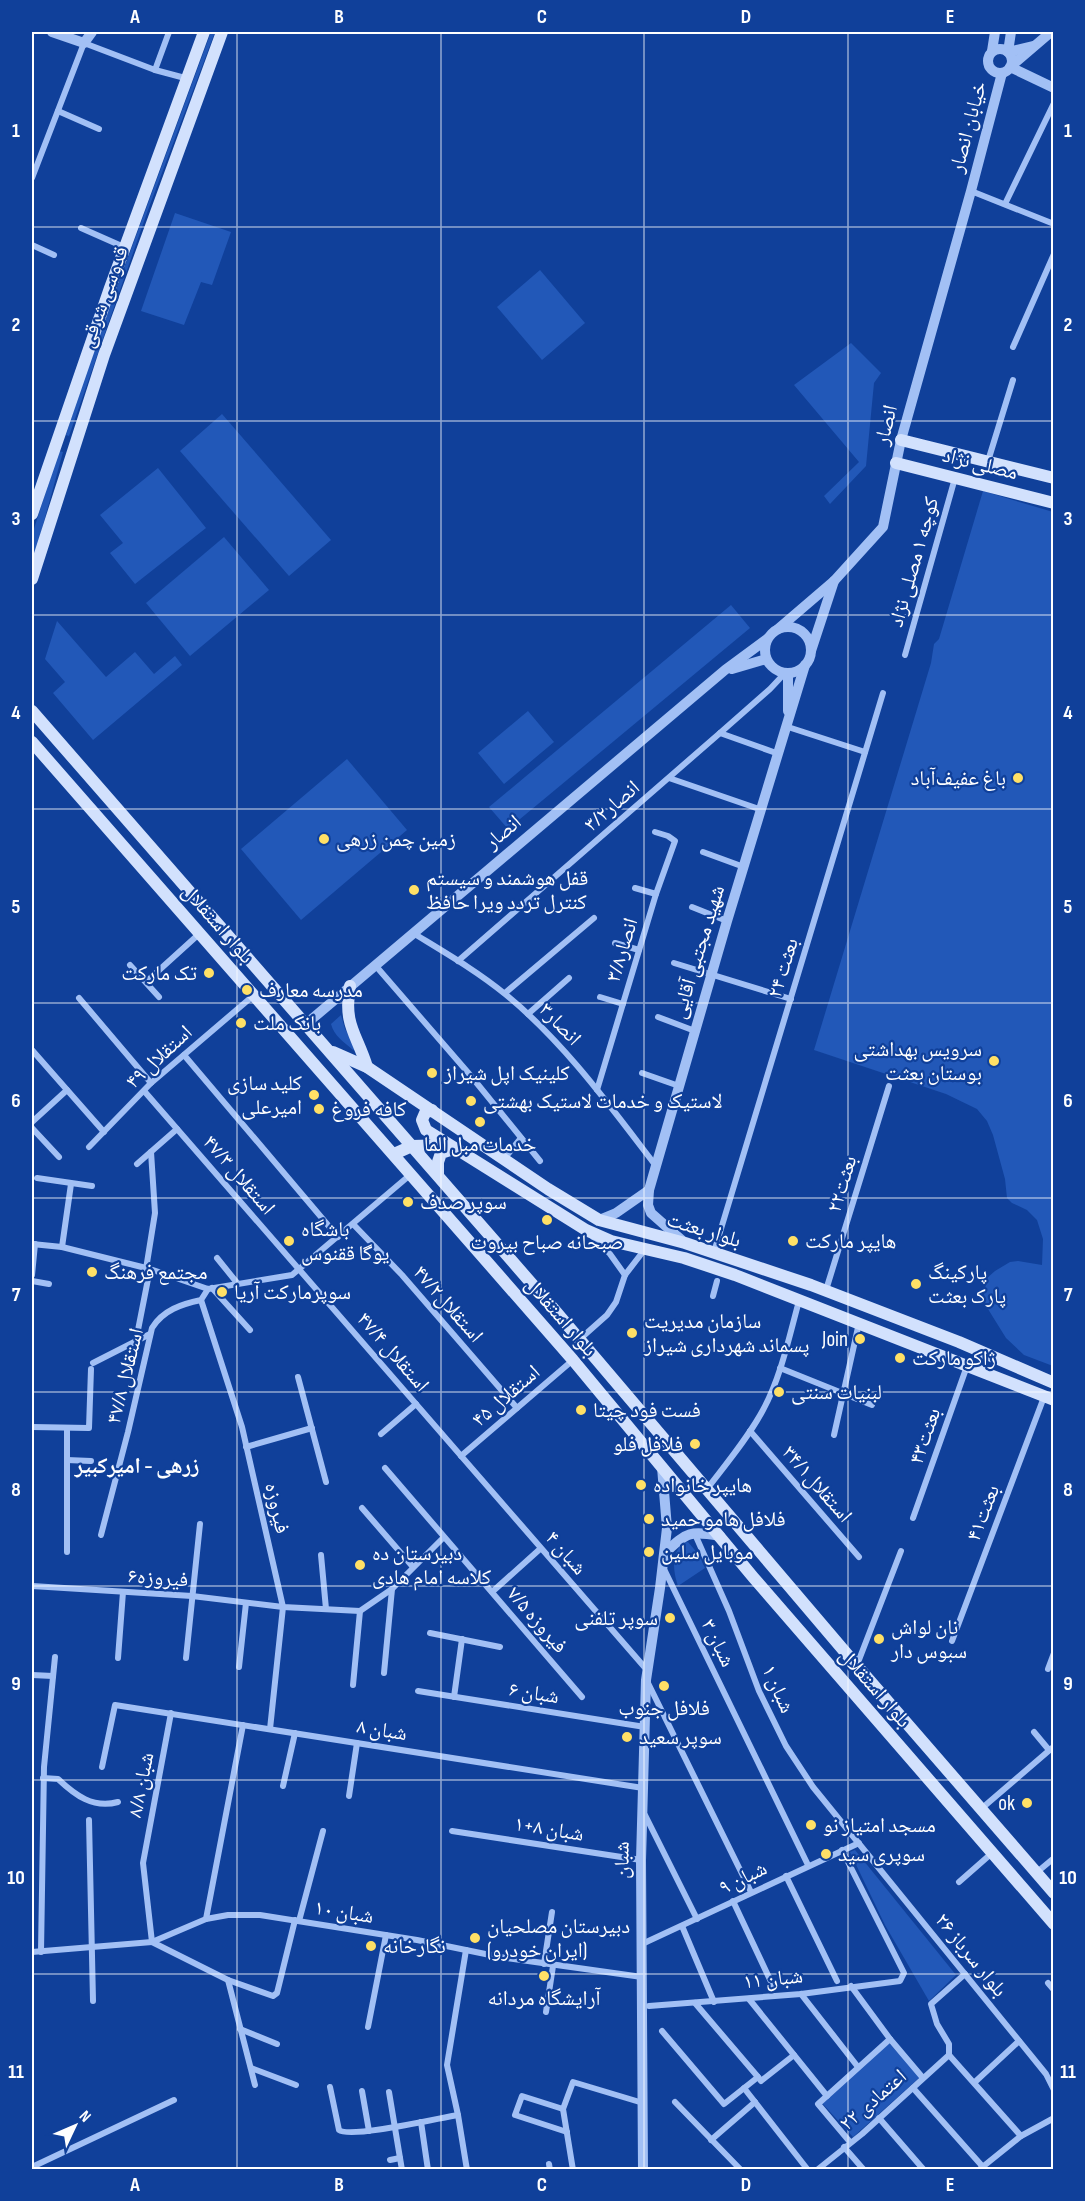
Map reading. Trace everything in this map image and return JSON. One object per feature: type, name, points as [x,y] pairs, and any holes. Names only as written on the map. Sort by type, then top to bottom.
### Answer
[{"type":"main road","name":"قدوسی شرقی","points":[[32,514],[124,247],[204,32]]},
{"type":"main road","name":"قدوسی شرقی","points":[[32,579],[108,345],[222,32]]},
{"type":"main road","name":"مصلی نژاد","points":[[901,440],[1053,478]]},
{"type":"main road","points":[[54,446],[73,454]]},
{"type":"main road","name":"مصلی نژاد","points":[[896,463],[1053,503]]},
{"type":"main road","name":"بلوار استقلال","points":[[32,711],[191,896],[329,1050],[580,1339],[1053,1893]]},
{"type":"main road","name":"بلوار استقلال","points":[[32,742],[573,1360],[809,1642],[1053,1924]]},
{"type":"main road","points":[[178,908],[191,896]]},
{"type":"main road","points":[[350,986],[347,1000],[348,1020],[367,1067]]},
{"type":"main road","name":"بلوار بعثت","points":[[329,1050],[367,1067],[598,1220],[714,1252],[825,1291],[959,1342],[1053,1383]]},
{"type":"main road","name":"بلوار بعثت","points":[[432,1110],[424,1113],[422,1120],[426,1130],[586,1230],[611,1241],[646,1248],[735,1275],[1049,1398]]},
{"type":"main road","points":[[394,1154],[412,1146],[448,1145]]},
{"type":"main road","points":[[438,1175],[441,1153],[450,1150],[463,1152]]},
{"type":"main road","points":[[620,1415],[634,1402]]},
{"type":"main road","points":[[809,1642],[827,1630]]},
{"type":"main road","points":[[1043,1912],[1053,1902]]},
{"type":"street","points":[[52,32],[155,70],[185,78]]},
{"type":"street","points":[[32,178],[84,44],[92,32]]},
{"type":"street","points":[[155,70],[169,32]]},
{"type":"street","points":[[995,32],[992,51],[988,58],[989,66],[994,72],[1006,70],[1053,88]]},
{"type":"street","points":[[1008,52],[1011,32]]},
{"type":"street","name":"خیابان انصار","points":[[971,191],[1006,70],[1051,32]]},
{"type":"street","name":"خیابان انصار","points":[[1008,52],[1037,44]]},
{"type":"street","points":[[992,51],[998,48],[1008,52],[1012,58],[1006,70]]},
{"type":"street","points":[[1005,204],[1053,103]]},
{"type":"street","points":[[58,111],[99,129]]},
{"type":"street","points":[[971,191],[1053,224]]},
{"type":"street","name":"انصار","points":[[778,629],[834,581],[883,527],[901,440],[971,191]]},
{"type":"street","points":[[81,228],[124,247]]},
{"type":"street","points":[[32,245],[54,255]]},
{"type":"street","points":[[1013,347],[1053,254]]},
{"type":"street","points":[[988,462],[1013,380]]},
{"type":"street","name":"کوچه ۱ مصلی نژاد","points":[[905,655],[955,478]]},
{"type":"street","points":[[811,651],[810,644],[801,631],[793,628],[778,629],[767,639],[765,652],[766,658],[776,670],[787,673],[801,669],[805,665],[811,651],[834,581]]},
{"type":"street","name":"انصار","points":[[306,1024],[725,670],[767,639]]},
{"type":"street","name":"انصار","points":[[725,670],[766,658]]},
{"type":"street","name":"شهید مجتبی آقایی","points":[[649,1190],[727,921],[780,754],[805,665]]},
{"type":"street","name":"شهید مجتبی آقایی","points":[[787,673],[788,727]]},
{"type":"street","name":"انصار۳/۲","points":[[458,961],[787,673]]},
{"type":"street","name":"بعثت ۲۴","points":[[714,1252],[883,693]]},
{"type":"street","points":[[788,727],[866,753]]},
{"type":"street","points":[[720,733],[780,754]]},
{"type":"street","points":[[669,778],[762,810]]},
{"type":"street","name":"انصار۳/۸","points":[[597,1090],[656,894],[675,841],[655,832]]},
{"type":"street","points":[[703,852],[744,867]]},
{"type":"street","points":[[634,888],[656,894]]},
{"type":"street","points":[[692,908],[727,921]]},
{"type":"street","points":[[505,993],[594,918]]},
{"type":"street","name":"انصار۳","points":[[413,933],[505,993],[545,1030],[597,1090],[656,1166]]},
{"type":"street","points":[[146,982],[199,934]]},
{"type":"street","points":[[615,944],[639,950]]},
{"type":"street","points":[[674,963],[791,999]]},
{"type":"street","points":[[130,965],[159,997]]},
{"type":"street","points":[[375,965],[471,1076],[540,1161]]},
{"type":"street","points":[[528,1014],[569,978]]},
{"type":"street","name":"۴۹ استقلال","points":[[88,1147],[145,1092],[151,1083],[254,994]]},
{"type":"street","points":[[600,997],[623,1004]]},
{"type":"street","points":[[79,998],[151,1083]]},
{"type":"street","points":[[658,1017],[695,1031]]},
{"type":"street","points":[[32,1050],[104,1132]]},
{"type":"street","points":[[184,1055],[338,1237]]},
{"type":"street","points":[[642,1073],[679,1086]]},
{"type":"street","name":"بعثت۲۲","points":[[825,1291],[889,1086]]},
{"type":"street","points":[[32,1122],[67,1090]]},
{"type":"street","name":"۴۷/۳ استقلال","points":[[145,1092],[300,1270]]},
{"type":"street","points":[[32,1128],[59,1157]]},
{"type":"street","points":[[137,1164],[177,1129]]},
{"type":"street","points":[[504,1159],[521,1138]]},
{"type":"street","points":[[138,1330],[155,1213],[151,1152]]},
{"type":"street","points":[[32,1275],[33,1244],[62,1247],[210,1288],[292,1275],[411,1174]]},
{"type":"street","points":[[37,1178],[92,1186]]},
{"type":"street","points":[[62,1247],[72,1184]]},
{"type":"street","points":[[598,1220],[616,1213],[649,1190]]},
{"type":"street","points":[[649,1190],[648,1205],[651,1213],[685,1243]]},
{"type":"street","name":"استقلال۴۷/۲","points":[[353,1224],[402,1275],[517,1408]]},
{"type":"street","points":[[586,1230],[610,1254],[625,1275]]},
{"type":"street","points":[[580,1339],[607,1315],[616,1302],[625,1275],[646,1248]]},
{"type":"street","points":[[217,1258],[238,1284]]},
{"type":"street","name":"۴۷/۴ استقلال","points":[[300,1270],[461,1456]]},
{"type":"street","points":[[32,1281],[49,1284]]},
{"type":"street","points":[[713,1296],[717,1281]]},
{"type":"street","points":[[201,1300],[210,1288]]},
{"type":"street","points":[[210,1288],[250,1330]]},
{"type":"street","name":"۴۷/۸ استقلال","points":[[101,1535],[128,1432],[150,1334],[158,1318],[181,1304],[201,1300]]},
{"type":"street","name":"فیروزه","points":[[201,1300],[242,1427],[283,1607],[270,1729]]},
{"type":"street","points":[[707,1489],[764,1409],[780,1368],[799,1300]]},
{"type":"street","points":[[834,1436],[859,1323]]},
{"type":"street","points":[[32,1427],[89,1428],[92,1366],[150,1334]]},
{"type":"street","name":"۴۵ استقلال","points":[[461,1456],[573,1360]]},
{"type":"street","name":"بعثت۴۳","points":[[914,1518],[967,1365]]},
{"type":"street","points":[[780,1368],[872,1405]]},
{"type":"street","points":[[298,1377],[326,1482]]},
{"type":"street","name":"بعثت۴۱","points":[[952,1641],[1049,1398]]},
{"type":"street","points":[[381,1434],[416,1404]]},
{"type":"street","points":[[67,1552],[68,1428]]},
{"type":"street","points":[[246,1447],[312,1428]]},
{"type":"street","name":"استقلال۳۴/۱","points":[[750,1431],[859,1557]]},
{"type":"street","name":"۴ شبان","points":[[461,1456],[646,1675],[751,1892]]},
{"type":"street","points":[[67,1460],[91,1461]]},
{"type":"street","name":"شبان","points":[[643,2169],[640,1860],[646,1675],[665,1552],[666,1506],[662,1466]]},
{"type":"street","name":"۷/۵ فیروزه","points":[[385,1468],[582,1697]]},
{"type":"street","points":[[362,1508],[413,1567]]},
{"type":"street","points":[[186,1658],[200,1524]]},
{"type":"street","points":[[665,1552],[685,1534],[694,1532],[720,1536]]},
{"type":"street","name":"۱ شبان","points":[[694,1532],[729,1611],[759,1691],[786,1746],[813,1787],[859,1843]]},
{"type":"street","points":[[353,1685],[360,1611],[392,1589],[443,1538]]},
{"type":"street","points":[[492,1592],[540,1549]]},
{"type":"street","points":[[857,1666],[902,1551]]},
{"type":"street","points":[[321,1556],[326,1609]]},
{"type":"street","name":"۳ شبان","points":[[663,1567],[808,1865]]},
{"type":"street","name":"فیروزه۶","points":[[32,1586],[192,1596],[283,1607],[360,1611]]},
{"type":"street","points":[[384,1674],[392,1589]]},
{"type":"street","points":[[118,1658],[123,1592]]},
{"type":"street","points":[[240,1666],[246,1603]]},
{"type":"street","points":[[430,1633],[500,1647]]},
{"type":"street","points":[[454,1697],[462,1639]]},
{"type":"street","points":[[1048,1669],[1053,1653]]},
{"type":"street","points":[[41,1952],[43,1778],[55,1657]]},
{"type":"street","points":[[32,1675],[53,1676]]},
{"type":"street","name":"۶ شبان","points":[[418,1691],[645,1727]]},
{"type":"street","name":"۸ شبان","points":[[102,1767],[115,1705],[643,1788]]},
{"type":"street","name":"۸/۸ شبان","points":[[152,1942],[143,1863],[171,1713]]},
{"type":"street","points":[[206,1919],[243,1725]]},
{"type":"street","points":[[981,1809],[1051,1749],[1034,1732]]},
{"type":"street","points":[[283,1786],[295,1733]]},
{"type":"street","points":[[349,1796],[357,1743]]},
{"type":"street","points":[[43,1778],[58,1779],[77,1796],[88,1802],[118,1802]]},
{"type":"street","points":[[643,1810],[697,1919]]},
{"type":"street","points":[[89,1820],[93,2001]]},
{"type":"street","points":[[32,1952],[152,1942],[228,1980],[273,1996],[277,1993],[323,1831]]},
{"type":"street","name":"۱+۸ شبان","points":[[452,1831],[640,1860]]},
{"type":"street","name":"۹ شبان","points":[[642,1944],[859,1843]]},
{"type":"street","name":"۲۶ بلوار سرباز","points":[[859,1843],[1046,2074],[1053,2090]]},
{"type":"street","name":"۱۱ شبان","points":[[650,2006],[801,1994],[900,1981],[904,1973],[842,1850]]},
{"type":"street","points":[[960,1882],[992,1853]]},
{"type":"street","points":[[1036,1873],[1053,1858]]},
{"type":"street","points":[[786,1876],[837,1981]]},
{"type":"street","points":[[733,1901],[773,1986]]},
{"type":"street","points":[[544,1964],[552,1912]]},
{"type":"street","name":"۱۰ شبان","points":[[152,1942],[206,1919],[228,1915],[260,1915],[386,1935],[553,1966],[642,1977]]},
{"type":"street","points":[[682,1926],[714,2002]]},
{"type":"street","points":[[368,2027],[386,1935]]},
{"type":"street","points":[[466,1950],[447,2065],[467,2169]]},
{"type":"street","points":[[546,2012],[553,1966]]},
{"type":"street","points":[[965,1974],[931,2004],[937,2024],[949,2044],[949,2055],[1021,2136]]},
{"type":"street","points":[[228,1980],[255,2085]]},
{"type":"street","points":[[1048,1983],[1053,1990]]},
{"type":"street","points":[[851,1986],[890,2039],[924,2078]]},
{"type":"street","points":[[801,1994],[858,2067]]},
{"type":"street","points":[[749,1999],[827,2096]]},
{"type":"street","points":[[695,2003],[762,2081],[794,2055]]},
{"type":"street","points":[[240,2029],[277,2044]]},
{"type":"street","points":[[662,2031],[724,2104],[758,2077]]},
{"type":"street","points":[[850,2142],[818,2104],[890,2039]]},
{"type":"street","points":[[975,2082],[1019,2041]]},
{"type":"street","name":"۲۲ اعتمادی","points":[[817,2169],[879,2118],[949,2055]]},
{"type":"street","points":[[251,2068],[296,2085]]},
{"type":"street","points":[[573,2169],[563,2109],[573,2082],[643,2103]]},
{"type":"street","points":[[330,2087],[340,2133],[369,2131],[458,2115]]},
{"type":"street","points":[[744,2088],[808,2169]]},
{"type":"street","points":[[913,2088],[981,2168],[1021,2136],[1053,2118]]},
{"type":"street","points":[[362,2091],[369,2131]]},
{"type":"street","points":[[389,2092],[402,2169]]},
{"type":"street","points":[[563,2109],[522,2096],[515,2115],[567,2132]]},
{"type":"street","points":[[32,2167],[174,2100]]},
{"type":"street","points":[[675,2102],[741,2169]]},
{"type":"street","points":[[711,2140],[755,2102]]},
{"type":"street","points":[[879,2118],[924,2169]]},
{"type":"street","points":[[421,2122],[428,2169]]},
{"type":"street","points":[[844,2147],[864,2169]]},
{"type":"street","points":[[418,2155],[426,2154]]},
{"type":"street","points":[[390,2160],[400,2158]]},
{"type":"shaded area","points":[[211,32],[215,32],[148,210],[69,436],[66,435],[86,372]]},
{"type":"shaded area","points":[[175,213],[231,232],[212,285],[201,282],[184,325],[141,311]]},
{"type":"shaded area","points":[[540,270],[585,323],[542,360],[497,307]]},
{"type":"shaded area","points":[[851,343],[881,373],[874,383],[866,466],[830,504],[824,496],[859,462],[794,385]]},
{"type":"shaded area","points":[[222,414],[331,540],[289,576],[180,451]]},
{"type":"shaded area","points":[[59,451],[63,452],[32,565],[32,535]]},
{"type":"shaded area","points":[[158,468],[206,528],[135,584],[110,553],[123,543],[100,515]]},
{"type":"shaded area","points":[[983,491],[1053,512],[1053,1366],[1024,1355],[1006,1338],[983,1301],[987,1278],[995,1271],[1010,1262],[1042,1265],[1043,1239],[1037,1220],[1027,1210],[1007,1198],[1005,1179],[987,1121],[977,1109],[946,1094],[814,1050],[931,663],[934,644],[939,639]]},
{"type":"shaded area","points":[[224,537],[269,590],[190,656],[146,603]]},
{"type":"shaded area","points":[[731,605],[750,628],[508,829],[489,807]]},
{"type":"shaded area","points":[[57,621],[106,677],[135,652],[154,674],[175,656],[182,665],[93,740],[53,693],[65,682],[45,659]]},
{"type":"shaded area","points":[[528,711],[554,742],[504,784],[478,753]]},
{"type":"shaded area","name":"زمین چمن زرهی","points":[[347,759],[407,830],[301,920],[241,849]]},
{"type":"shaded area","points":[[341,1015],[345,1029],[357,1049],[353,1050],[332,1028],[331,1024]]},
{"type":"shaded area","points":[[688,1542],[699,1555],[705,1568],[678,1586],[674,1569],[676,1552],[683,1543]]},
{"type":"shaded area","points":[[855,1850],[956,1975],[929,2001],[885,1925],[850,1852]]},
{"type":"shaded area","points":[[889,2043],[920,2077],[853,2137],[822,2103]]},
{"type":"place","name":"باغ عفیف‌آباد","points":[[1018,778]]},
{"type":"place","name":"زمین چمن زرهی","points":[[324,839]]},
{"type":"place","name":"قفل هوشمند و سیستم کنترل تردد ویرا حافظ","points":[[414,890]]},
{"type":"place","name":"تک مارکت","points":[[209,973]]},
{"type":"place","name":"مدرسه معارف","points":[[247,990]]},
{"type":"place","name":"بانک ملت","points":[[241,1023]]},
{"type":"place","name":"سرویس بهداشتی بوستان بعثت","points":[[994,1061]]},
{"type":"place","name":"کلینیک اپل شیراز","points":[[432,1073]]},
{"type":"place","name":"کلید سازی امیرعلی","points":[[314,1095]]},
{"type":"place","name":"لاستیک و خدمات لاستیک بهشتی","points":[[471,1101]]},
{"type":"place","name":"کافه فروغ","points":[[319,1109]]},
{"type":"place","name":"خدمات مبل الما","points":[[480,1122]]},
{"type":"place","name":"سوپر صدف","points":[[408,1202]]},
{"type":"place","name":"صبحانه صباح بیروت","points":[[547,1220]]},
{"type":"place","name":"باشگاه یوگا ققنوس","points":[[289,1241]]},
{"type":"place","name":"هایپر مارکت","points":[[793,1241]]},
{"type":"place","name":"مجتمع فرهنگ","points":[[92,1272]]},
{"type":"place","name":"پارکینگ پارک بعثت","points":[[916,1284]]},
{"type":"place","name":"سوپرمارکت آریا","points":[[222,1292]]},
{"type":"place","name":"سازمان مدیریت پسماند شهرداری شیراز","points":[[632,1333]]},
{"type":"place","name":"Join","points":[[860,1339]]},
{"type":"place","name":"ژاکو مارکت","points":[[900,1358]]},
{"type":"place","name":"لبنیات سنتی","points":[[779,1392]]},
{"type":"place","name":"فست فود چیتا","points":[[581,1410]]},
{"type":"place","name":"فلافل فلو","points":[[695,1444]]},
{"type":"place","name":"هایپر خانواده","points":[[641,1485]]},
{"type":"place","name":"فلافل هامو حمید","points":[[649,1519]]},
{"type":"place","name":"موبایل سلین","points":[[649,1552]]},
{"type":"place","name":"دبیرستان ده کلاسه امام هادی","points":[[360,1565]]},
{"type":"place","name":"سوپر تلفنی","points":[[670,1618]]},
{"type":"place","name":"نان لواش سبوس دار","points":[[879,1639]]},
{"type":"place","name":"فلافل جنوب","points":[[664,1686]]},
{"type":"place","name":"سوپر سعید","points":[[627,1737]]},
{"type":"place","name":"ok","points":[[1027,1803]]},
{"type":"place","name":"مسجد امتیاز نو","points":[[811,1825]]},
{"type":"place","name":"سوپری سید","points":[[826,1854]]},
{"type":"place","name":"دبیرستان مصلحیان (ایران خودرو)","points":[[475,1938]]},
{"type":"place","name":"نگارخانه","points":[[371,1946]]},
{"type":"place","name":"آرایشگاه مردانه","points":[[544,1976]]},
{"type":"district","name":"زرهی - امیرکبیر","points":[[137,1466]]}]
